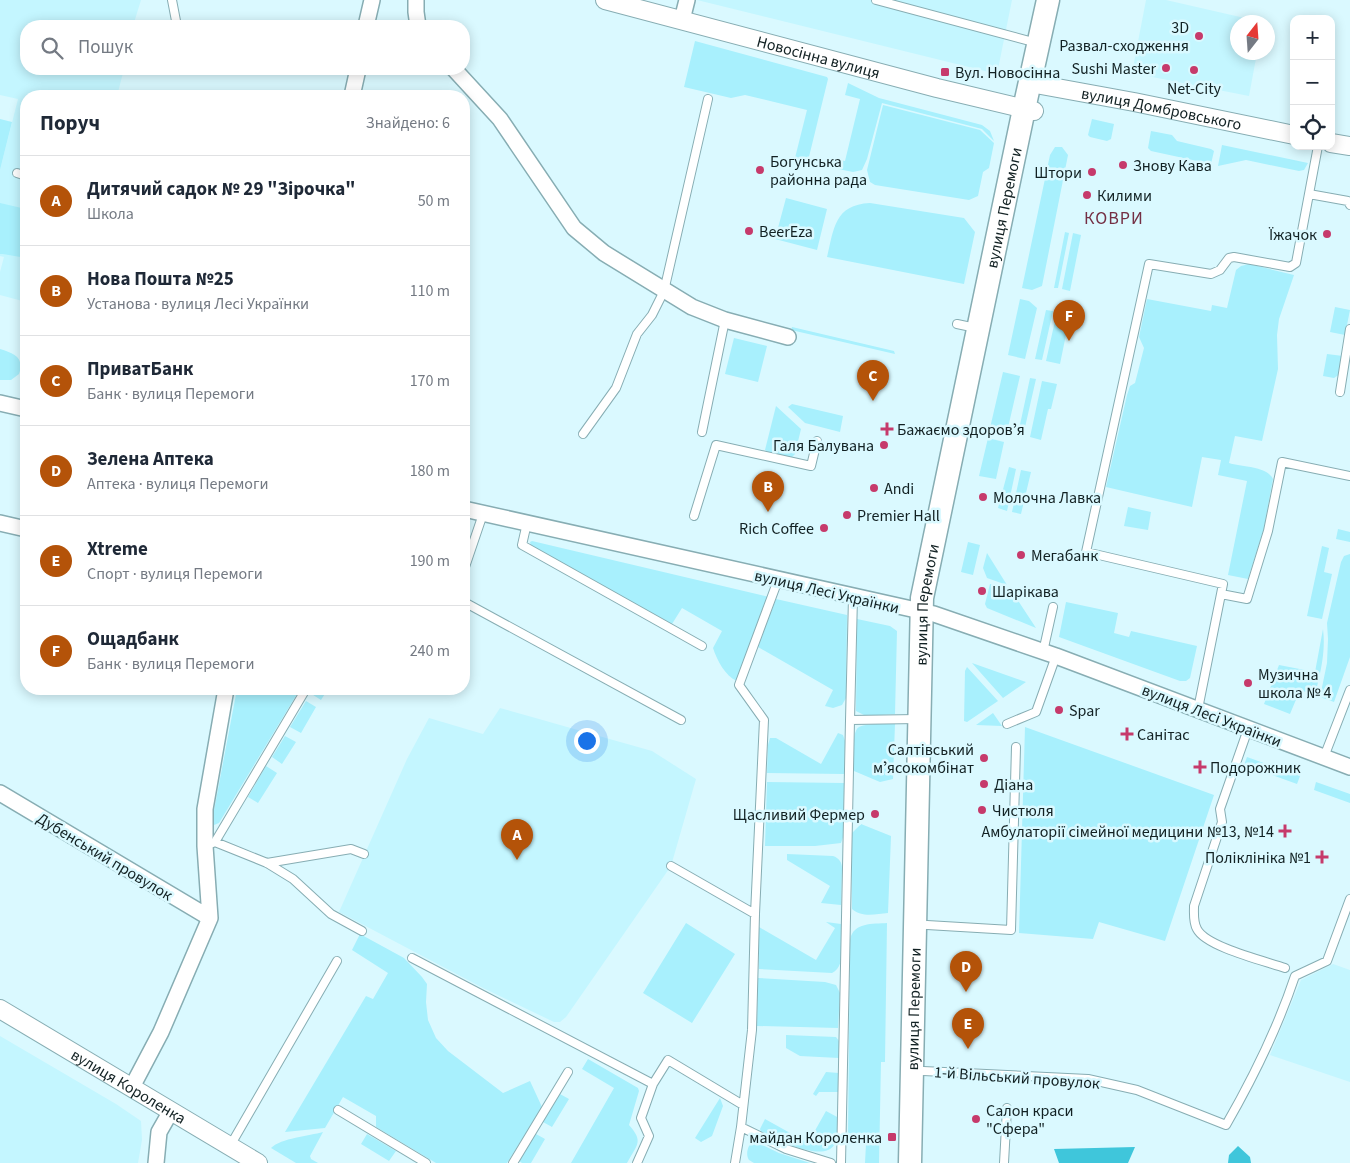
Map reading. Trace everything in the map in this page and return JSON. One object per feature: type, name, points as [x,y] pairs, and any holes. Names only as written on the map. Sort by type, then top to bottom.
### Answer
[{"type":"main road","name":"вулиця Перемоги","points":[[1035,84],[1039,44],[1048,0]]},
{"type":"main road","name":"вулиця Перемоги","points":[[910,1163],[920,720],[928,613],[936,582],[1029,110],[1059,0]]},
{"type":"main road","name":"вулиця Перемоги","points":[[922,1163],[928,613],[924,583],[968,326],[1029,110]]},
{"type":"street","points":[[367,20],[372,0]]},
{"type":"street","points":[[416,0],[418,20]]},
{"type":"street","name":"Новосінна вулиця","points":[[605,0],[937,88],[1029,110]]},
{"type":"street","points":[[682,20],[687,0]]},
{"type":"street","points":[[353,90],[357,75]]},
{"type":"street","points":[[460,75],[500,119],[574,228],[604,254],[692,307],[725,320],[788,337]]},
{"type":"street","name":"вулиця Домбровського","points":[[1035,84],[1290,134]]},
{"type":"street","points":[[1335,144],[1350,146]]},
{"type":"street","points":[[0,403],[20,408]]},
{"type":"street","name":"вулиця Лесі Українки","points":[[470,511],[684,556],[778,580],[844,591],[928,613],[1049,654],[1324,758],[1350,766]]},
{"type":"street","points":[[0,522],[20,527]]},
{"type":"street","points":[[132,1087],[161,1032],[210,918],[210,844],[204,809],[225,695]]},
{"type":"street","name":"Дубенський провулок","points":[[0,793],[210,918]]},
{"type":"street","name":"вулиця Короленка","points":[[0,1009],[258,1163]]},
{"type":"street","points":[[156,1163],[159,1132],[171,1111]]},
{"type":"lane","points":[[172,0],[176,20]]},
{"type":"lane","points":[[876,0],[1039,44]]},
{"type":"lane","points":[[583,434],[616,388],[637,334],[652,315],[664,291],[708,99]]},
{"type":"lane","points":[[1198,709],[1223,584],[1086,552],[1149,264],[1212,274],[1220,270],[1229,258],[1234,257],[1290,268],[1296,262],[1317,150]]},
{"type":"lane","points":[[1309,194],[1348,201],[1350,205]]},
{"type":"lane","points":[[702,432],[725,320]]},
{"type":"lane","points":[[1340,392],[1350,329]]},
{"type":"lane","points":[[694,516],[716,445],[811,466],[817,440]]},
{"type":"lane","points":[[1221,594],[1247,599],[1268,530],[1282,462],[1350,476]]},
{"type":"lane","points":[[470,552],[483,514]]},
{"type":"lane","points":[[527,523],[522,545],[702,646]]},
{"type":"lane","points":[[736,1163],[752,1030],[764,720],[739,685],[778,580]]},
{"type":"lane","points":[[842,1163],[850,720],[844,591]]},
{"type":"lane","points":[[470,605],[681,720]]},
{"type":"lane","points":[[1008,724],[1036,712],[1049,654],[1053,607]]},
{"type":"lane","points":[[1324,758],[1350,690]]},
{"type":"lane","points":[[302,695],[210,844],[268,863],[293,879],[330,914],[362,931]]},
{"type":"lane","points":[[850,720],[920,720]]},
{"type":"lane","points":[[1248,728],[1220,810],[1222,822],[1194,906],[1193,918],[1200,934],[1215,944],[1285,968]]},
{"type":"lane","points":[[926,925],[1011,930],[1016,747]]},
{"type":"lane","points":[[268,863],[351,849],[364,854]]},
{"type":"lane","points":[[671,866],[755,914]]},
{"type":"lane","name":"1-й Вільський провулок","points":[[923,1071],[1088,1078],[1137,1090],[1226,1125],[1249,1084],[1295,976],[1327,961],[1350,899]]},
{"type":"lane","points":[[412,958],[653,1084]]},
{"type":"lane","points":[[230,1146],[337,961]]},
{"type":"lane","points":[[637,1163],[649,1136],[641,1118],[653,1084],[668,1060],[744,1105]]},
{"type":"lane","points":[[513,1163],[568,1072]]},
{"type":"lane","points":[[1004,1163],[1006,1108]]},
{"type":"lane","points":[[338,1110],[426,1163]]},
{"type":"lane","points":[[740,1127],[786,1149],[831,1163]]},
{"type":"shaded area","points":[[0,0],[141,0],[135,20],[20,20],[20,75],[122,75],[119,90],[20,90],[20,300],[0,295],[0,272],[4,257],[0,256],[0,170],[18,99],[0,95]]},
{"type":"shaded area","points":[[697,0],[1012,0],[997,74]]},
{"type":"shaded area","points":[[1146,0],[1166,0],[1231,15],[1230,60],[1256,60],[1249,96],[1132,73]]},
{"type":"shaded area","points":[[695,41],[827,77],[807,165],[794,162],[807,110],[745,95],[731,98],[684,87]]},
{"type":"shaded area","points":[[848,83],[879,98],[982,125],[990,131],[994,141],[982,129],[882,103],[867,159],[862,170],[853,172],[828,167],[830,158],[845,161],[860,99],[845,95]]},
{"type":"shaded area","points":[[883,105],[980,130],[994,143],[989,168],[983,172],[978,196],[969,200],[875,185],[870,182],[867,170]]},
{"type":"shaded area","points":[[0,119],[12,122],[0,170]]},
{"type":"shaded area","points":[[1092,119],[1114,124],[1111,139],[1107,141],[1088,135]]},
{"type":"shaded area","points":[[1151,131],[1172,135],[1177,141],[1211,149],[1214,151],[1211,164],[1151,151],[1148,148]]},
{"type":"shaded area","points":[[1222,145],[1308,163],[1304,170],[1299,171],[1246,160],[1218,166]]},
{"type":"shaded area","points":[[1055,147],[1062,147],[1068,155],[1042,286],[1032,290],[1022,288],[1050,155]]},
{"type":"shaded area","points":[[786,198],[827,209],[817,250],[775,239]]},
{"type":"shaded area","points":[[0,203],[20,208],[20,257],[0,254]]},
{"type":"shaded area","points":[[870,203],[964,218],[975,232],[964,284],[827,257],[834,228],[842,214],[849,208]]},
{"type":"shaded area","points":[[1065,232],[1069,233],[1058,288],[1054,288]]},
{"type":"shaded area","points":[[1073,233],[1081,235],[1070,291],[1062,289]]},
{"type":"shaded area","points":[[1249,264],[1294,275],[1279,319],[1277,335],[1278,369],[1262,441],[1235,436],[1229,463],[1260,469],[1273,479],[1264,528],[1248,579],[1228,575],[1247,481],[1218,475],[1221,460],[1202,457],[1192,507],[1106,487],[1127,395],[1130,386],[1135,383],[1144,348],[1139,337],[1147,299],[1211,311],[1212,305],[1227,308],[1236,270],[1241,266]]},
{"type":"shaded area","points":[[1020,299],[1029,301],[1037,308],[1025,359],[1008,355]]},
{"type":"shaded area","points":[[1335,307],[1350,310],[1345,335],[1330,332]]},
{"type":"shaded area","points":[[1046,310],[1053,311],[1042,360],[1035,359]]},
{"type":"shaded area","points":[[1057,312],[1070,315],[1060,364],[1046,361]]},
{"type":"shaded area","points":[[792,327],[894,351],[895,354],[791,330]]},
{"type":"shaded area","points":[[734,338],[767,346],[758,382],[725,374]]},
{"type":"shaded area","points":[[0,349],[14,354],[20,362],[20,368],[19,374],[11,380],[0,380]]},
{"type":"shaded area","points":[[1327,354],[1343,356],[1340,374],[1334,378],[1323,376]]},
{"type":"shaded area","points":[[1003,372],[1020,376],[1007,432],[990,428]]},
{"type":"shaded area","points":[[1030,378],[1036,379],[1023,436],[1018,434]]},
{"type":"shaded area","points":[[1042,381],[1057,384],[1051,409],[1048,409],[1041,440],[1030,437]]},
{"type":"shaded area","points":[[792,404],[843,416],[840,432],[805,423],[788,407]]},
{"type":"shaded area","points":[[776,406],[801,429],[795,454],[792,457],[769,453],[765,450]]},
{"type":"shaded area","points":[[988,438],[1004,442],[996,479],[979,476]]},
{"type":"shaded area","points":[[1009,467],[1016,469],[1007,511],[998,508]]},
{"type":"shaded area","points":[[1021,470],[1031,472],[1021,514],[1012,512]]},
{"type":"shaded area","points":[[1128,507],[1151,512],[1148,530],[1124,526]]},
{"type":"shaded area","points":[[1338,529],[1350,532],[1350,542],[1336,539]]},
{"type":"shaded area","points":[[530,542],[769,597],[737,681],[725,672],[713,648],[722,631],[682,608],[672,624],[531,546]]},
{"type":"shaded area","points":[[968,542],[980,545],[973,575],[961,572]]},
{"type":"shaded area","points":[[1322,546],[1329,548],[1324,572],[1332,574],[1322,619],[1307,616]]},
{"type":"shaded area","points":[[987,553],[1007,585],[987,578],[983,568]]},
{"type":"shaded area","points":[[1350,554],[1350,657],[1334,702],[1320,697],[1327,663],[1327,623],[1341,562],[1344,556]]},
{"type":"shaded area","points":[[990,584],[1011,590],[1036,628],[987,608],[985,604]]},
{"type":"shaded area","points":[[776,599],[847,615],[846,698],[842,705],[833,708],[825,706],[833,690],[758,647]]},
{"type":"shaded area","points":[[1066,602],[1118,613],[1114,633],[1129,637],[1131,631],[1197,646],[1190,678],[1186,681],[1180,681],[1059,637]]},
{"type":"shaded area","points":[[857,619],[890,626],[897,631],[895,714],[866,716],[856,711]]},
{"type":"shaded area","points":[[1323,629],[1321,671],[1315,695],[1300,690],[1290,714],[1264,704],[1279,665],[1315,672]]},
{"type":"shaded area","points":[[972,663],[1026,682],[1003,698]]},
{"type":"shaded area","points":[[967,667],[998,701],[967,722],[964,721],[965,671]]},
{"type":"shaded area","points":[[236,695],[296,695],[219,823],[214,825],[212,821]]},
{"type":"shaded area","points":[[313,695],[324,695],[321,700]]},
{"type":"shaded area","points":[[306,701],[316,707],[301,733],[290,727]]},
{"type":"shaded area","points":[[500,708],[652,751],[696,779],[671,866],[566,1017],[560,1022],[554,1022],[483,988],[339,912],[407,759],[429,718],[483,734]]},
{"type":"shaded area","points":[[993,713],[1002,726],[976,725]]},
{"type":"shaded area","points":[[895,724],[893,779],[880,782],[854,771],[853,754],[856,730],[866,725]]},
{"type":"shaded area","points":[[1025,727],[1214,795],[1165,941],[1099,922],[1093,939],[1019,933]]},
{"type":"shaded area","points":[[838,733],[843,735],[845,741],[844,774],[767,773],[770,738],[776,738],[821,764]]},
{"type":"shaded area","points":[[285,736],[296,742],[282,764],[272,757]]},
{"type":"shaded area","points":[[1247,757],[1300,776],[1297,784],[1244,765]]},
{"type":"shaded area","points":[[266,766],[277,773],[258,803],[248,797]]},
{"type":"shaded area","points":[[767,782],[844,783],[843,837],[841,843],[815,846],[765,846]]},
{"type":"shaded area","points":[[1316,782],[1350,794],[1350,803],[1314,790]]},
{"type":"shaded area","points":[[861,824],[891,836],[888,913],[860,914],[852,909],[852,833]]},
{"type":"shaded area","points":[[787,854],[833,856],[838,859],[842,869],[841,905],[821,903],[830,886],[787,860]]},
{"type":"shaded area","points":[[826,922],[841,924],[840,964],[832,973],[759,969],[759,927],[816,960],[835,928]]},
{"type":"shaded area","points":[[686,923],[735,954],[692,1023],[643,993]]},
{"type":"shaded area","points":[[887,923],[885,1062],[881,1062],[879,1163],[865,1163],[866,1144],[853,1143],[848,1136],[850,940],[852,934],[859,927]]},
{"type":"shaded area","points":[[360,934],[404,958],[422,977],[427,984],[428,1020],[436,1038],[448,1051],[503,1093],[530,1081],[542,1107],[507,1163],[436,1163],[376,1127],[376,1116],[343,1097],[325,1128],[285,1132],[366,996],[373,999],[388,973],[352,950]]},
{"type":"shaded area","points":[[1333,964],[1350,970],[1350,1082],[1270,1055],[1301,980]]},
{"type":"shaded area","points":[[758,978],[825,982],[836,985],[840,993],[838,1028],[757,1026]]},
{"type":"shaded area","points":[[786,1035],[836,1037],[839,1041],[839,1058],[800,1056],[786,1048]]},
{"type":"shaded area","points":[[0,1036],[116,1104],[141,1121],[142,1140],[138,1163],[0,1163]]},
{"type":"shaded area","points":[[588,1059],[638,1088],[639,1091],[629,1125],[638,1139],[636,1147],[627,1163],[571,1163],[614,1088],[582,1069]]},
{"type":"shaded area","points":[[826,1072],[839,1073],[839,1092],[819,1092],[816,1096],[813,1094]]},
{"type":"shaded area","points":[[560,1094],[569,1099],[552,1127],[543,1122]]},
{"type":"shaded area","points":[[720,1098],[723,1106],[712,1136],[701,1142],[695,1138]]},
{"type":"shaded area","points":[[826,1111],[839,1118],[838,1132],[834,1145],[828,1150],[820,1152],[799,1148],[761,1132],[760,1129],[765,1119],[808,1143]]},
{"type":"shaded area","points":[[323,1132],[310,1156],[311,1159],[318,1163],[296,1163],[271,1148],[281,1142]]},
{"type":"shaded area","points":[[367,1134],[396,1151],[389,1161],[361,1144]]},
{"type":"shaded area","points":[[536,1134],[545,1139],[531,1163],[522,1163],[519,1161]]},
{"type":"shaded area","points":[[754,1141],[779,1153],[810,1163],[754,1163],[749,1160],[747,1152],[750,1144]]},
{"type":"shaded area","points":[[1238,1146],[1250,1157],[1251,1163],[1228,1163],[1229,1155]]},
{"type":"shaded area","points":[[1135,1147],[1128,1163],[1059,1163],[1054,1149]]},
{"type":"place","name":"3D Развал-сходження","points":[[1199,36]]},
{"type":"place","name":"Sushi Master","points":[[1166,68]]},
{"type":"place","name":"Net-City","points":[[1194,70]]},
{"type":"place","name":"Вул. Новосінна","points":[[945,72]]},
{"type":"place","name":"Знову Кава","points":[[1123,165]]},
{"type":"place","name":"Богунська районна рада","points":[[760,170]]},
{"type":"place","name":"Штори","points":[[1092,172]]},
{"type":"place","name":"Килими","points":[[1087,195]]},
{"type":"place","name":"BeerЕza","points":[[749,231]]},
{"type":"place","name":"Їжачок","points":[[1327,234]]},
{"type":"place","name":"Ощадбанк","points":[[1069,341]]},
{"type":"place","name":"ПриватБанк","points":[[873,401]]},
{"type":"place","name":"Бажаємо здоровʼя","points":[[887,429]]},
{"type":"place","name":"Галя Балувана","points":[[884,445]]},
{"type":"place","name":"Andi","points":[[874,488]]},
{"type":"place","name":"Молочна Лавка","points":[[983,497]]},
{"type":"place","name":"Нова Пошта №25","points":[[768,512]]},
{"type":"place","name":"Premier Hall","points":[[847,515]]},
{"type":"place","name":"Rich Coffee","points":[[824,528]]},
{"type":"place","name":"Мегабанк","points":[[1021,555]]},
{"type":"place","name":"Шарікава","points":[[982,591]]},
{"type":"place","name":"Музична школа № 4","points":[[1248,683]]},
{"type":"place","name":"Spar","points":[[1059,710]]},
{"type":"place","name":"Санітас","points":[[1127,734]]},
{"type":"place","name":"Салтівський мʼясокомбінат","points":[[984,758]]},
{"type":"place","name":"Подорожник","points":[[1200,767]]},
{"type":"place","name":"Діана","points":[[984,784]]},
{"type":"place","name":"Чистюля","points":[[982,810]]},
{"type":"place","name":"Щасливий Фермер","points":[[875,814]]},
{"type":"place","name":"Амбулаторії сімейної медицини №13, №14","points":[[1285,831]]},
{"type":"place","name":"Поліклініка №1","points":[[1322,857]]},
{"type":"place","name":"Дитячий садок № 29 \"Зірочка\"","points":[[517,860]]},
{"type":"place","name":"Зелена Аптека","points":[[966,992]]},
{"type":"place","name":"Xtreme","points":[[968,1049]]},
{"type":"place","name":"Салон краси \"Сфера\"","points":[[976,1119]]},
{"type":"place","name":"майдан Короленка","points":[[892,1137]]},
{"type":"district","name":"КОВРИ","points":[[1114,218]]}]
